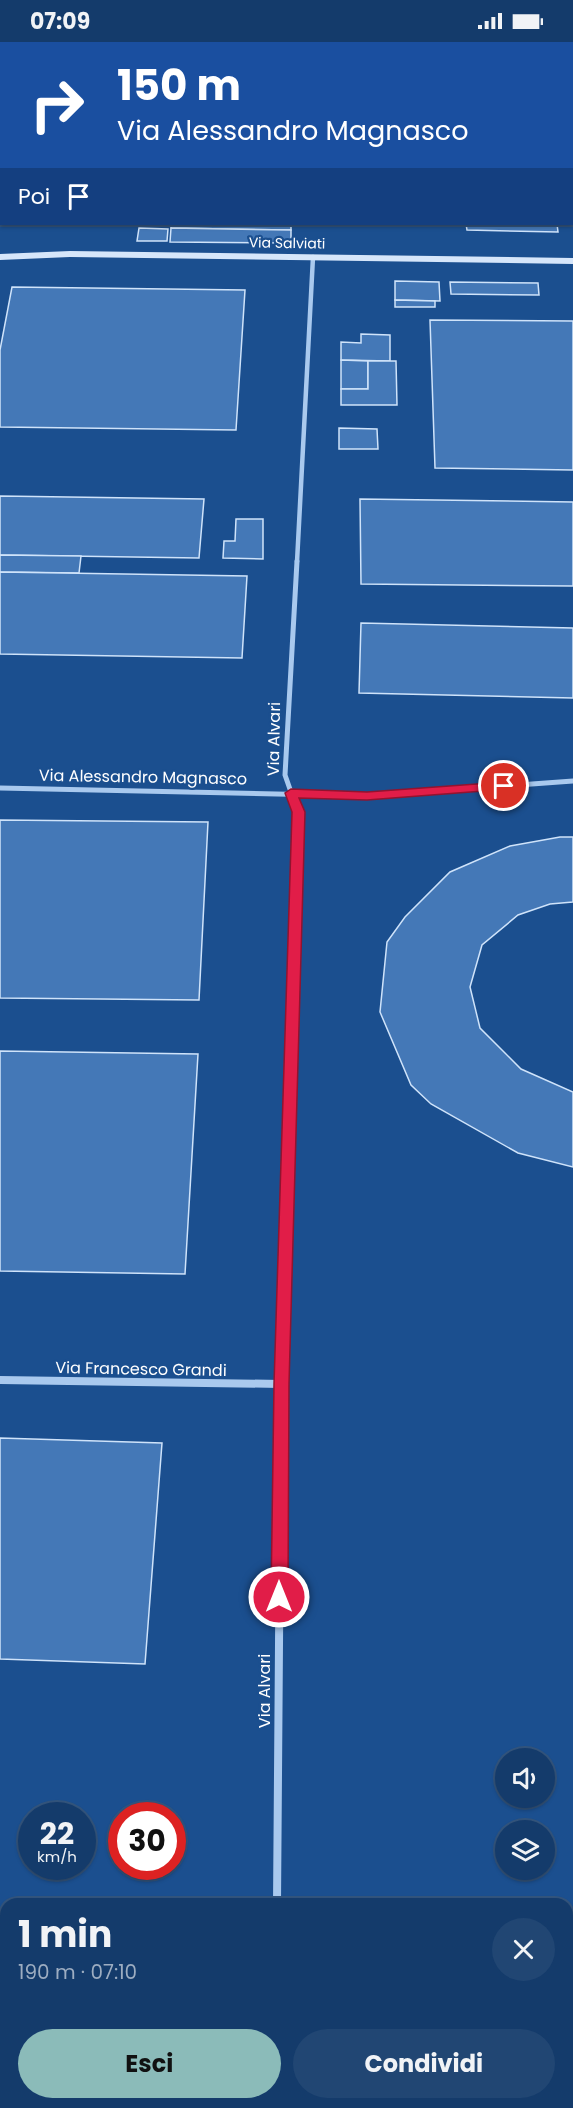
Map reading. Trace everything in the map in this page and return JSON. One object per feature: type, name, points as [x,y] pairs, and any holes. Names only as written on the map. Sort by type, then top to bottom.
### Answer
[{"type":"street","name":"Via Salviati","points":[[0,257],[70,254],[573,261]]},
{"type":"street","name":"Via Alvari","points":[[277,1898],[281,1384],[298,812],[285,775],[313,257]]},
{"type":"street","name":"Via Alessandro Magnasco","points":[[0,788],[367,796],[573,781]]},
{"type":"street","name":"Via Francesco Grandi","points":[[0,1380],[281,1384]]},
{"type":"building","points":[[172,225],[291,225],[291,230],[171,228]]},
{"type":"building","points":[[466,225],[557,225],[558,232],[467,230]]},
{"type":"building","points":[[139,228],[168,229],[167,241],[137,241]]},
{"type":"building","points":[[171,228],[291,230],[291,243],[170,242]]},
{"type":"building","points":[[395,281],[439,282],[440,301],[395,300]]},
{"type":"building","points":[[450,282],[538,283],[539,295],[451,294]]},
{"type":"building","points":[[12,287],[245,290],[236,430],[0,427],[0,350]]},
{"type":"building","points":[[395,300],[435,301],[435,307],[395,307]]},
{"type":"building","points":[[430,320],[573,321],[573,470],[435,468]]},
{"type":"building","points":[[361,334],[390,335],[390,361],[341,360],[341,342],[361,343]]},
{"type":"building","points":[[341,360],[368,361],[368,389],[341,389]]},
{"type":"building","points":[[368,361],[396,361],[397,405],[341,405],[341,389],[368,389]]},
{"type":"building","points":[[339,428],[377,429],[378,449],[339,449]]},
{"type":"building","points":[[0,496],[204,499],[199,558],[0,555]]},
{"type":"building","points":[[360,499],[573,502],[573,586],[361,584]]},
{"type":"building","points":[[236,519],[263,519],[263,559],[223,558],[224,541],[235,541]]},
{"type":"building","points":[[0,555],[81,556],[79,573],[0,572]]},
{"type":"building","points":[[0,572],[247,576],[242,658],[0,654]]},
{"type":"building","points":[[361,623],[573,628],[573,698],[359,693]]},
{"type":"building","points":[[0,820],[208,822],[199,1000],[0,998]]},
{"type":"building","points":[[560,837],[573,837],[573,902],[550,904],[518,915],[482,945],[470,987],[480,1028],[521,1069],[573,1092],[573,1167],[518,1153],[431,1104],[411,1085],[380,1012],[387,942],[405,917],[450,872],[510,846]]},
{"type":"building","points":[[0,1051],[198,1054],[185,1274],[0,1271]]},
{"type":"building","points":[[0,1438],[162,1443],[145,1664],[0,1659]]},
{"type":"route","points":[[279,1597],[281,1384],[298,812],[291,793],[367,796],[504,786]]}]
